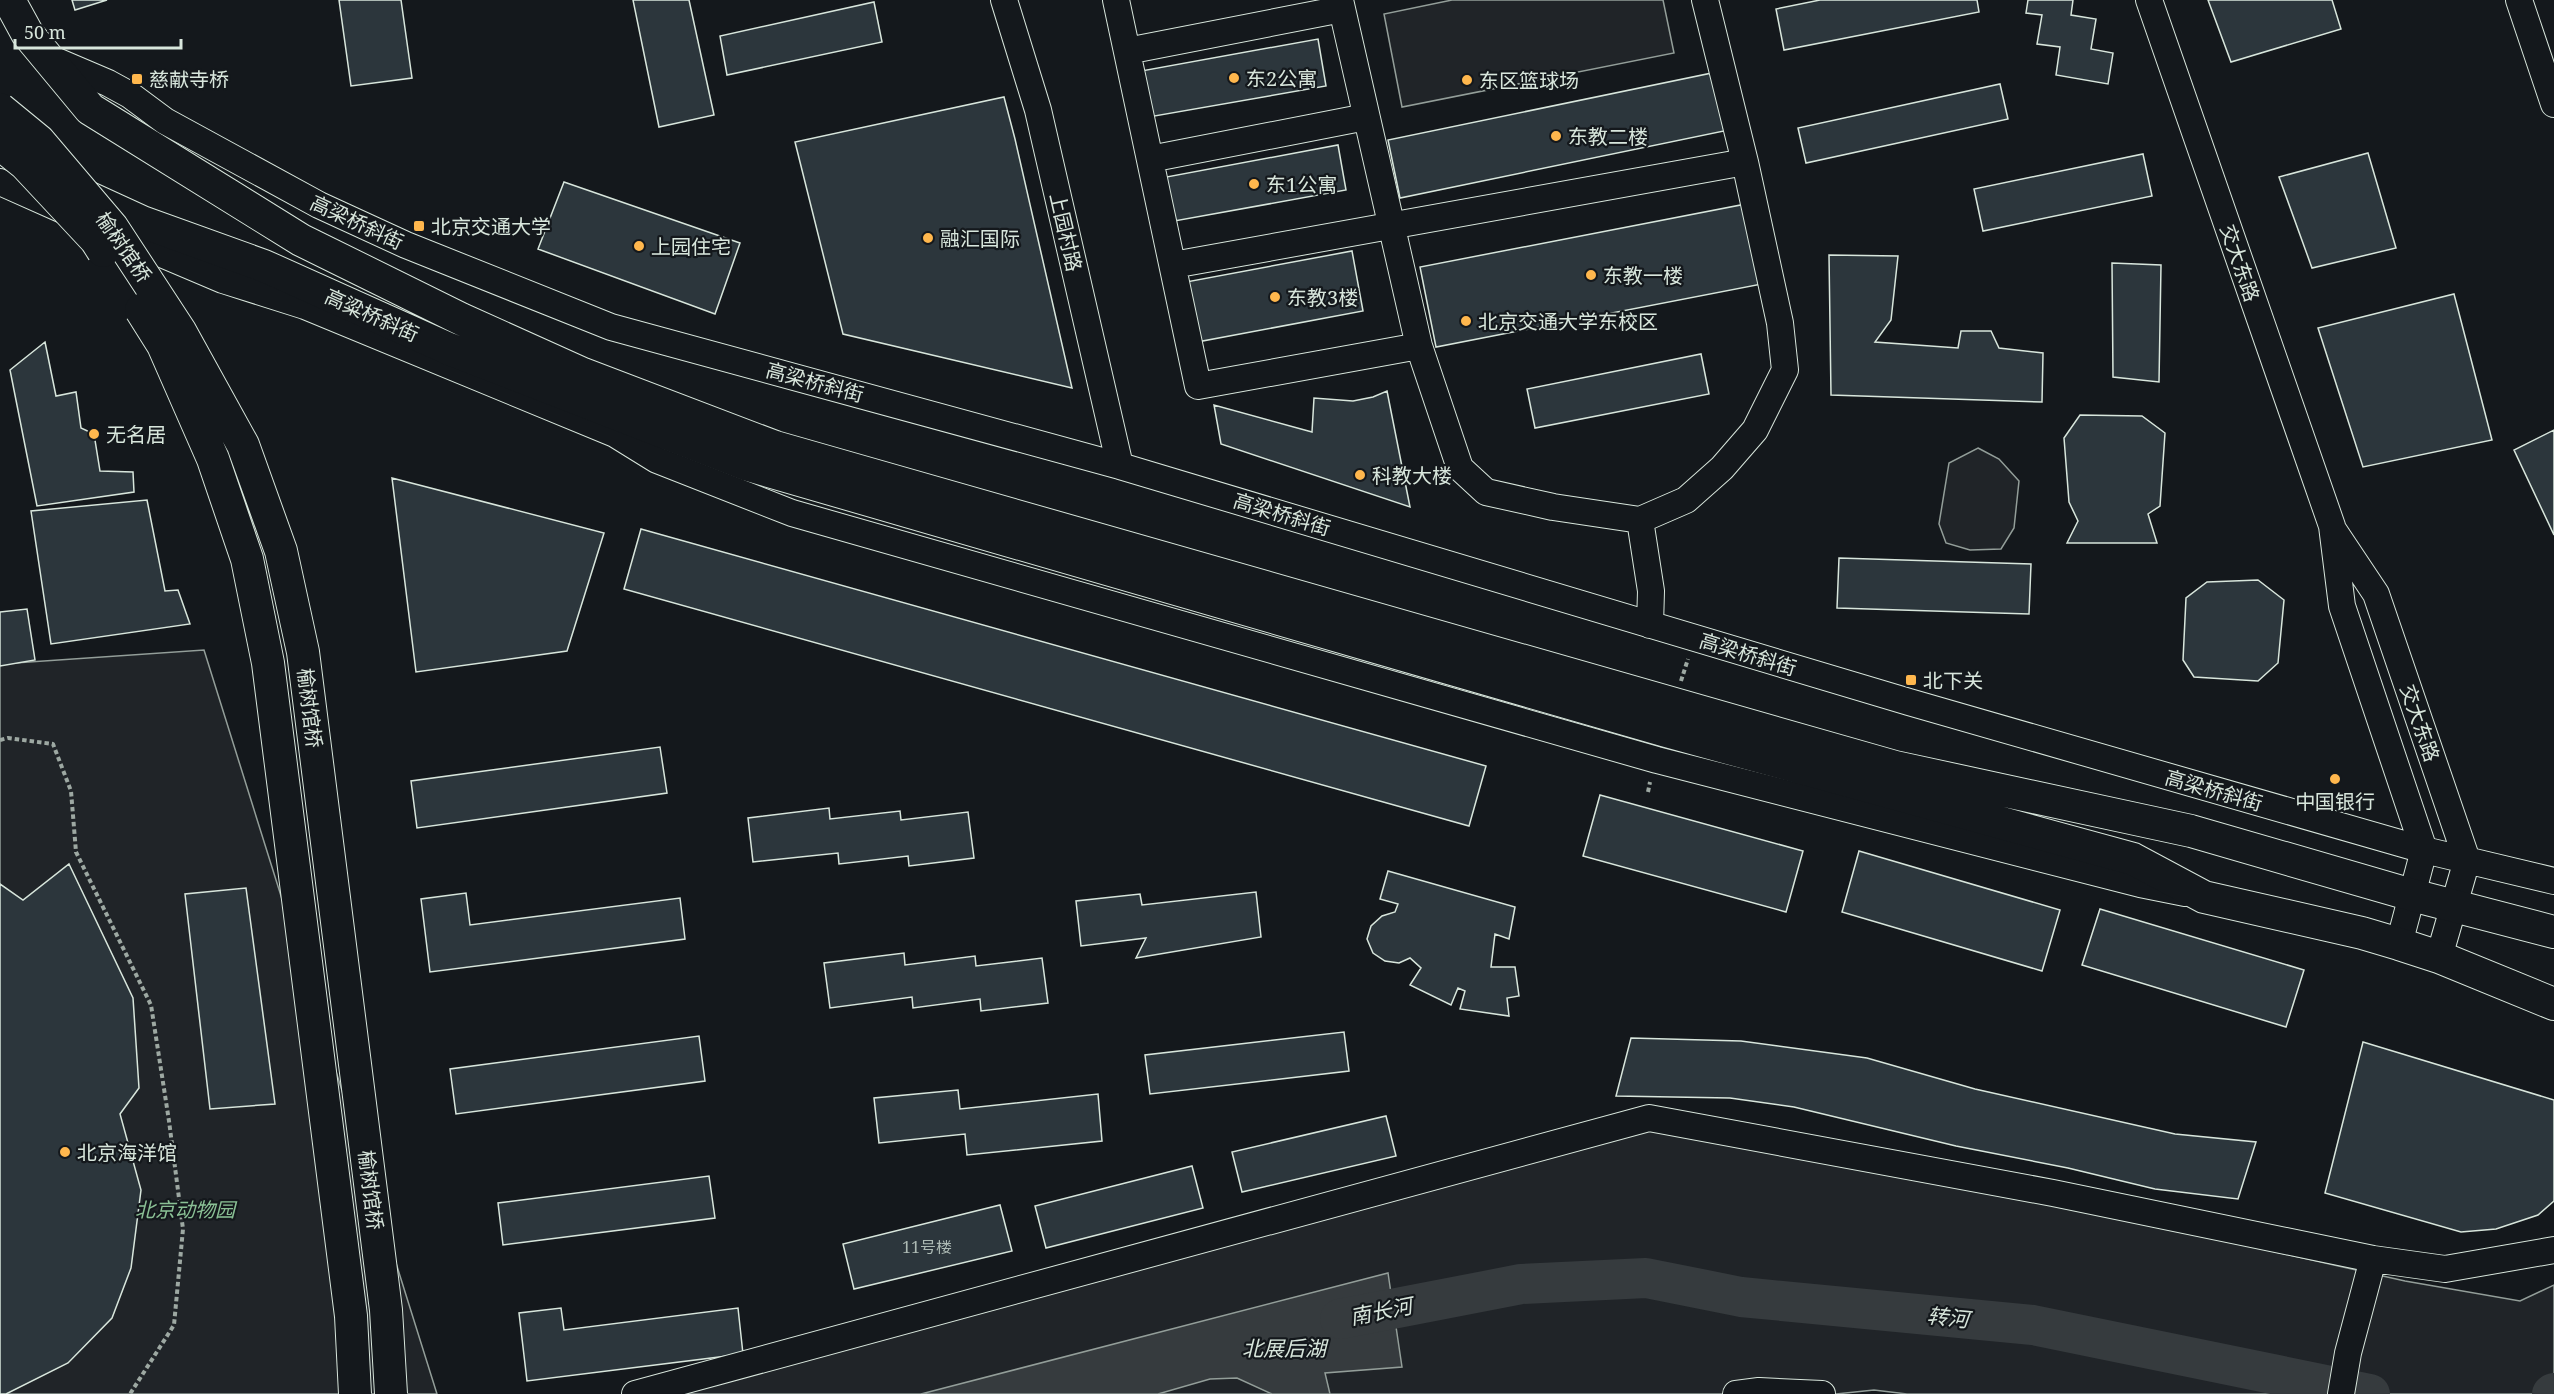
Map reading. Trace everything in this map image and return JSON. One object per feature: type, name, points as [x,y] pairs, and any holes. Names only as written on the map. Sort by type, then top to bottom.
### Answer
[{"type":"main road","name":"高粱桥斜街","points":[[9,0],[27,33],[90,109],[301,240],[461,319],[583,374],[775,447],[1895,767],[2191,831],[2412,895]]},
{"type":"main road","name":"榆树馆桥","points":[[0,109],[39,141],[112,227],[180,331],[243,445],[282,550],[303,652],[386,1310],[391,1394]]},
{"type":"main road","name":"榆树馆桥","points":[[0,144],[25,164],[96,240],[163,345],[213,459],[247,559],[268,663],[351,1316],[355,1394]]},
{"type":"main road","name":"高粱桥斜街","points":[[0,158],[141,222],[264,266],[449,349],[748,465]]},
{"type":"main road","points":[[748,465],[1666,731],[2133,859],[2204,897],[2362,933],[2399,944],[2439,957],[2554,1004]]},
{"type":"main road","points":[[2412,895],[2554,932]]},
{"type":"street","name":"上园村路","points":[[1004,0],[1038,110],[1120,466]]},
{"type":"street","points":[[1116,0],[1198,386],[1419,346]]},
{"type":"street","points":[[1127,51],[1341,4],[1419,346],[1460,468],[1486,492],[1553,507],[1641,520],[1686,500],[1722,468],[1755,430],[1785,370],[1780,323],[1745,162],[1705,0]]},
{"type":"street","name":"交大东路","points":[[2149,0],[2332,526],[2342,606],[2424,850]]},
{"type":"street","points":[[2519,0],[2554,104]]},
{"type":"street","name":"高梁桥斜街","points":[[47,57],[108,83],[130,95],[165,121],[320,205],[406,245],[610,327],[1120,466],[1908,702],[2424,850],[2554,881]]},
{"type":"street","points":[[1150,159],[1366,117]]},
{"type":"street","points":[[1173,265],[1745,162]]},
{"type":"street","points":[[0,182],[167,257],[223,280],[305,306],[615,434],[657,460],[792,513],[1657,760],[2128,881],[2204,897]]},
{"type":"street","points":[[748,465],[792,513]]},
{"type":"street","points":[[1641,520],[1651,591],[1650,625]]},
{"type":"street","name":"交大东路","points":[[2332,526],[2376,594],[2467,860]]},
{"type":"street","points":[[2399,944],[2424,850]]},
{"type":"street","points":[[2439,957],[2467,860]]},
{"type":"street","points":[[635,1394],[1649,1118],[1670,1120],[2041,1191],[2373,1259],[2445,1269],[2554,1250]]},
{"type":"street","points":[[2341,1394],[2348,1353],[2373,1259]]},
{"type":"street","points":[[1736,1394],[1759,1391],[1822,1394]]},
{"type":"path","points":[[0,740],[8,738],[53,744],[70,791],[76,852],[151,1005],[170,1121],[183,1229],[174,1325],[130,1394]]},
{"type":"green space","name":"东区篮球场","points":[[1452,0],[1663,0],[1674,53],[1402,107],[1384,14]]},
{"type":"green space","points":[[1978,448],[1999,459],[2019,481],[2014,528],[2001,549],[1970,550],[1946,543],[1939,524],[1949,463]]},
{"type":"green space","name":"北京动物园","points":[[204,650],[437,1394],[0,1394],[0,664]]},
{"type":"green space","points":[[1649,1121],[1868,1160],[2405,1281],[2520,1301],[2554,1285],[2554,1394],[1907,1394],[1874,1390],[1836,1394],[667,1394]]},
{"type":"water","name":"北展后湖","points":[[1388,1273],[1402,1367],[1325,1373],[1330,1394],[1272,1394],[1237,1378],[1210,1379],[1158,1394],[921,1394]]},
{"type":"building","points":[[72,0],[107,0],[75,10]]},
{"type":"building","points":[[339,0],[401,0],[412,78],[351,86]]},
{"type":"building","points":[[633,0],[689,0],[714,115],[659,127]]},
{"type":"building","points":[[1820,0],[1977,0],[1979,12],[1784,50],[1776,9]]},
{"type":"building","points":[[2028,0],[2073,0],[2071,15],[2096,19],[2091,49],[2113,53],[2108,84],[2056,75],[2060,47],[2037,44],[2042,15],[2026,13]]},
{"type":"building","points":[[2208,0],[2332,0],[2341,29],[2231,62]]},
{"type":"building","points":[[874,2],[882,42],[727,75],[720,36]]},
{"type":"building","name":"东2公寓","points":[[1318,39],[1326,86],[1149,117],[1141,71]]},
{"type":"building","name":"东教二楼","points":[[1712,73],[1724,131],[1400,198],[1388,140]]},
{"type":"building","points":[[2000,84],[2008,119],[1806,163],[1798,128]]},
{"type":"building","name":"融汇国际","points":[[1004,97],[1072,388],[843,334],[795,142]]},
{"type":"building","name":"东1公寓","points":[[1338,145],[1346,190],[1169,222],[1161,178]]},
{"type":"building","points":[[2368,153],[2396,248],[2312,268],[2279,177]]},
{"type":"building","points":[[2143,154],[2152,196],[1983,231],[1974,189]]},
{"type":"building","name":"上园住宅","points":[[564,182],[740,243],[715,314],[538,249]]},
{"type":"building","name":"东教一楼","points":[[1746,204],[1762,284],[1436,347],[1420,267]]},
{"type":"building","name":"东教3楼","points":[[1352,251],[1363,311],[1197,342],[1186,282]]},
{"type":"building","points":[[1829,255],[1898,256],[1891,320],[1875,342],[1958,348],[1961,331],[1991,331],[1999,348],[2043,353],[2042,402],[1831,395]]},
{"type":"building","points":[[2112,263],[2161,265],[2159,382],[2113,377]]},
{"type":"building","points":[[2454,294],[2492,440],[2363,467],[2318,328]]},
{"type":"building","points":[[45,342],[56,396],[76,392],[81,428],[94,434],[100,471],[133,472],[134,492],[37,506],[10,370]]},
{"type":"building","points":[[1701,354],[1709,394],[1535,428],[1527,389]]},
{"type":"building","name":"科教大楼","points":[[1387,391],[1410,507],[1221,444],[1214,405],[1312,432],[1314,398],[1353,401],[1373,397]]},
{"type":"building","points":[[2080,415],[2142,416],[2165,433],[2160,506],[2148,514],[2157,543],[2067,543],[2078,521],[2069,502],[2064,438]]},
{"type":"building","points":[[2554,430],[2554,535],[2514,450]]},
{"type":"building","points":[[392,478],[604,533],[567,651],[416,672]]},
{"type":"building","points":[[147,500],[165,591],[178,590],[190,624],[51,644],[31,511]]},
{"type":"building","points":[[641,529],[1486,766],[1469,826],[624,589]]},
{"type":"building","points":[[1839,558],[2031,564],[2029,614],[1837,608]]},
{"type":"building","points":[[2258,580],[2284,600],[2278,663],[2258,681],[2194,677],[2183,660],[2186,598],[2207,582]]},
{"type":"building","points":[[27,609],[35,660],[0,666],[0,612]]},
{"type":"building","points":[[660,747],[667,793],[417,828],[411,781]]},
{"type":"building","points":[[1600,795],[1803,851],[1786,912],[1583,856]]},
{"type":"building","points":[[829,808],[830,819],[900,811],[901,820],[968,812],[974,858],[909,866],[908,856],[839,864],[838,853],[753,862],[748,818]]},
{"type":"building","points":[[1859,851],[2060,910],[2042,971],[1842,912]]},
{"type":"building","name":"北京海洋馆","points":[[69,864],[133,998],[139,1088],[120,1114],[141,1190],[131,1268],[112,1318],[68,1363],[6,1394],[0,1394],[0,884],[23,900]]},
{"type":"building","points":[[1388,871],[1515,907],[1509,939],[1495,934],[1491,967],[1515,967],[1519,996],[1507,998],[1509,1016],[1460,1009],[1465,991],[1458,988],[1451,1005],[1410,985],[1421,968],[1410,958],[1399,963],[1385,961],[1373,953],[1367,939],[1371,926],[1382,916],[1395,912],[1398,904],[1380,899]]},
{"type":"building","points":[[246,888],[275,1104],[210,1109],[185,894]]},
{"type":"building","points":[[1256,892],[1261,937],[1136,958],[1146,938],[1081,946],[1076,901],[1140,894],[1142,905]]},
{"type":"building","points":[[466,893],[470,925],[680,898],[685,939],[430,972],[421,899]]},
{"type":"building","points":[[2100,909],[2304,970],[2286,1027],[2082,965]]},
{"type":"building","points":[[904,953],[905,965],[975,956],[976,966],[1042,958],[1048,1003],[981,1011],[980,999],[913,1008],[912,997],[830,1008],[824,963]]},
{"type":"building","points":[[1344,1032],[1349,1071],[1150,1094],[1145,1055]]},
{"type":"building","points":[[699,1036],[705,1081],[456,1114],[450,1069]]},
{"type":"building","points":[[1631,1038],[1741,1041],[1867,1058],[1975,1089],[2175,1134],[2256,1142],[2238,1199],[2155,1189],[2068,1168],[1956,1146],[1794,1107],[1730,1098],[1616,1096]]},
{"type":"building","points":[[2363,1042],[2554,1100],[2554,1201],[2538,1215],[2496,1229],[2461,1232],[2325,1193]]},
{"type":"building","points":[[958,1090],[960,1109],[1098,1094],[1102,1141],[967,1155],[965,1134],[879,1143],[874,1098]]},
{"type":"building","points":[[1386,1116],[1396,1156],[1242,1192],[1232,1152]]},
{"type":"building","points":[[1192,1166],[1203,1208],[1046,1248],[1035,1206]]},
{"type":"building","points":[[709,1176],[715,1218],[503,1245],[498,1203]]},
{"type":"building","points":[[1000,1205],[1012,1251],[854,1289],[843,1244]]},
{"type":"building","points":[[561,1308],[564,1330],[738,1308],[743,1354],[527,1381],[519,1313]]},
{"type":"waterway","name":"转河","points":[[1340,1319],[1521,1284],[1646,1278],[1741,1297],[2033,1325],[2370,1394]]},
{"type":"place","name":"东2公寓","points":[[1234,78]]},
{"type":"place","name":"慈献寺桥","points":[[137,79]]},
{"type":"place","name":"东区篮球场","points":[[1467,80]]},
{"type":"place","name":"东教二楼","points":[[1556,136]]},
{"type":"place","name":"东1公寓","points":[[1254,184]]},
{"type":"place","name":"北京交通大学","points":[[419,226]]},
{"type":"place","name":"融汇国际","points":[[928,238]]},
{"type":"place","name":"上园住宅","points":[[639,246]]},
{"type":"place","name":"东教一楼","points":[[1591,275]]},
{"type":"place","name":"东教3楼","points":[[1275,297]]},
{"type":"place","name":"北京交通大学东校区","points":[[1466,321]]},
{"type":"place","name":"无名居","points":[[94,434]]},
{"type":"place","name":"科教大楼","points":[[1360,475]]},
{"type":"place","name":"北下关","points":[[1911,680]]},
{"type":"place","name":"中国银行","points":[[2335,779]]},
{"type":"place","name":"北京海洋馆","points":[[65,1152]]},
{"type":"water label","name":"南长河","points":[[1381,1311]]}]
